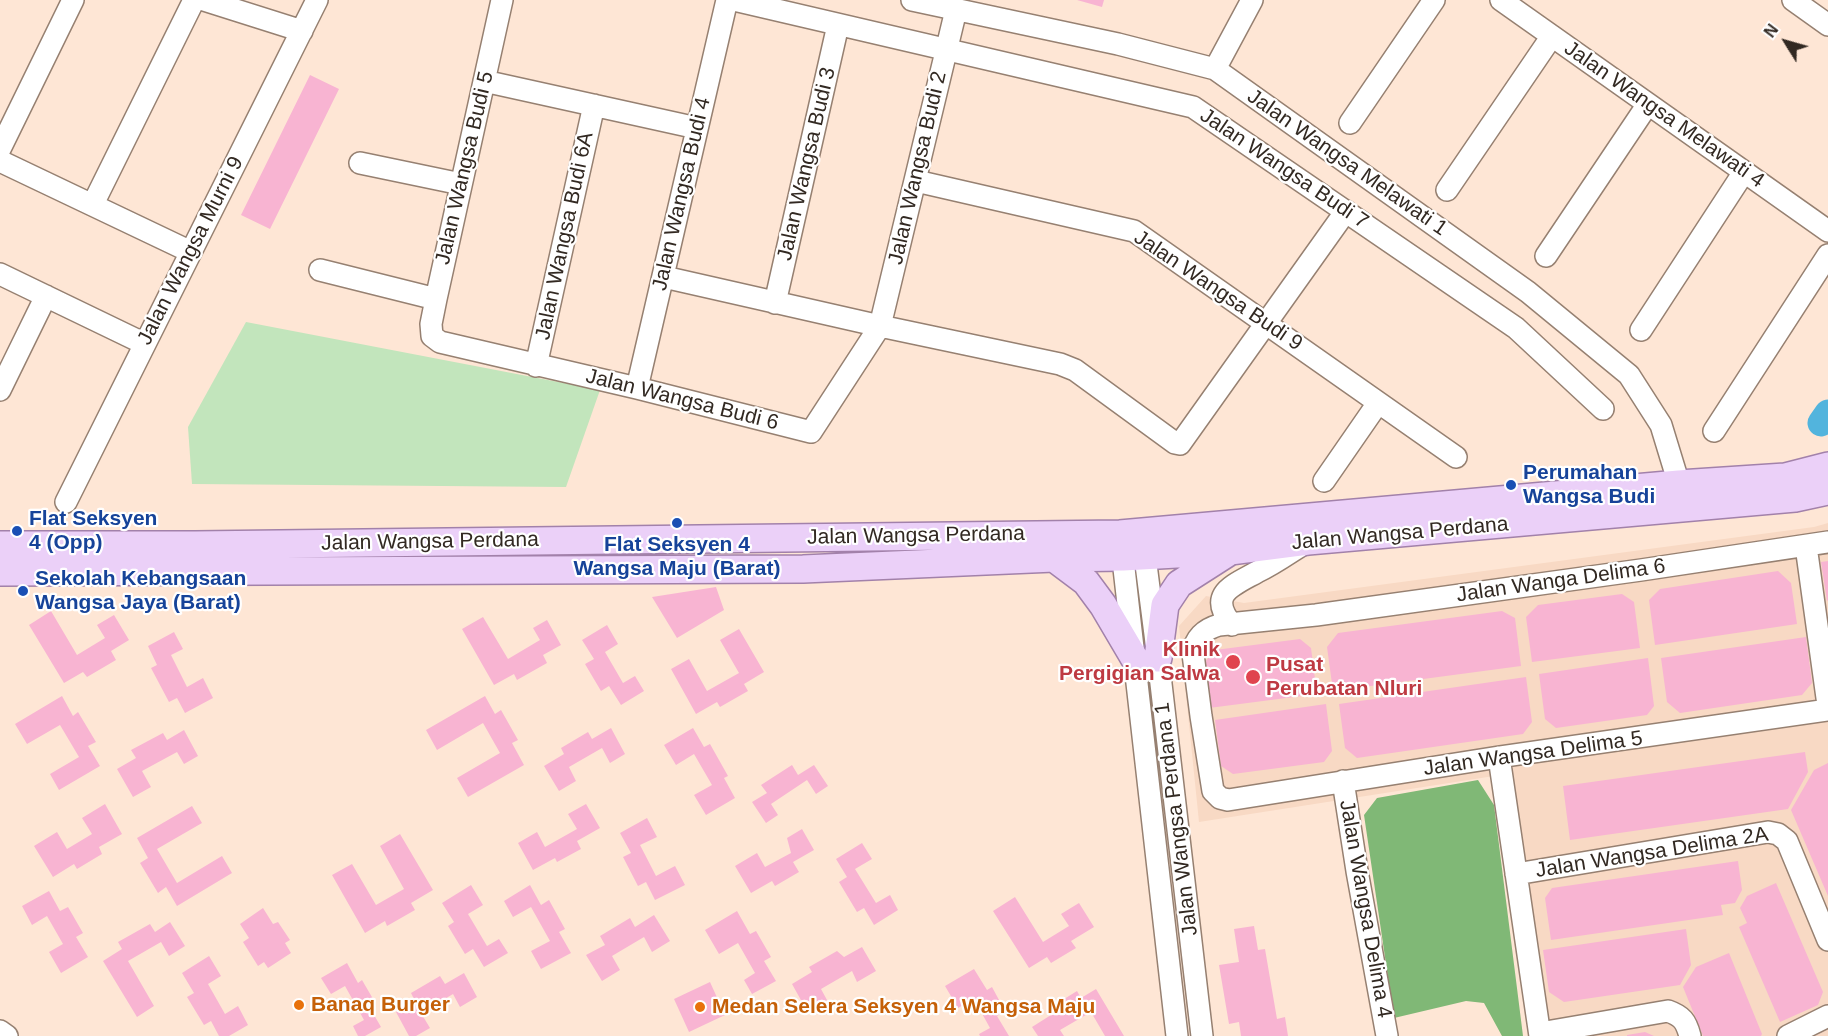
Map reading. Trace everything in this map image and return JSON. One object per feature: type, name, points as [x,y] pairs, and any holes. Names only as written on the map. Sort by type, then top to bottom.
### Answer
[{"type":"main road","name":"Jalan Wangsa Perdana","points":[[0,572],[803,569],[1054,558],[1132,544],[1679,484],[1785,477],[1828,466]]},
{"type":"main road","name":"Jalan Wangsa Perdana","points":[[0,545],[1132,544],[1230,551],[1308,541],[1795,498],[1828,491]]},
{"type":"main road","points":[[1147,659],[1165,605],[1179,584],[1230,551]]},
{"type":"main road","points":[[1054,558],[1086,582],[1147,659]]},
{"type":"street","points":[[0,149],[73,0]]},
{"type":"street","points":[[93,204],[194,0]]},
{"type":"street","points":[[204,0],[302,31]]},
{"type":"street","name":"Jalan Wangsa Murni 9","points":[[66,502],[317,0]]},
{"type":"street","name":"Jalan Wangsa Budi 5","points":[[432,336],[431,324],[436,299],[502,0]]},
{"type":"street","name":"Jalan Wangsa Budi 4","points":[[637,388],[727,0]]},
{"type":"street","name":"Jalan Wangsa Budi 7","points":[[734,0],[1193,107],[1516,328],[1603,409]]},
{"type":"street","name":"Jalan Wangsa Melawati 1","points":[[912,0],[1118,44],[1215,69],[1528,292],[1629,375],[1661,425],[1679,484]]},
{"type":"street","points":[[1215,69],[1252,0]]},
{"type":"street","points":[[1350,123],[1434,0]]},
{"type":"street","name":"Jalan Wangsa Melawati 4","points":[[1501,0],[1828,231]]},
{"type":"street","points":[[1798,1],[1828,24]]},
{"type":"street","name":"Jalan Wangsa Budi 2","points":[[880,326],[956,10]]},
{"type":"street","name":"Jalan Wangsa Budi 3","points":[[776,303],[838,25]]},
{"type":"street","points":[[1448,190],[1552,36]]},
{"type":"street","points":[[484,81],[697,128]]},
{"type":"street","points":[[1546,256],[1648,104]]},
{"type":"street","name":"Jalan Wangsa Budi 6A","points":[[536,366],[594,105]]},
{"type":"street","points":[[0,161],[191,252]]},
{"type":"street","points":[[360,163],[461,184]]},
{"type":"street","points":[[1641,330],[1744,172]]},
{"type":"street","name":"Jalan Wangsa Budi 9","points":[[916,181],[1134,231],[1456,457]]},
{"type":"street","points":[[664,277],[1069,367],[1179,444],[1346,211]]},
{"type":"street","points":[[1714,431],[1828,255]]},
{"type":"street","points":[[320,270],[436,299]]},
{"type":"street","points":[[0,274],[145,344]]},
{"type":"street","points":[[0,390],[46,296]]},
{"type":"street","name":"Jalan Wangsa Budi 6","points":[[432,336],[440,342],[811,432],[880,326]]},
{"type":"street","points":[[1324,481],[1378,403]]},
{"type":"street","points":[[1232,625],[1221,612],[1221,603],[1225,593],[1238,581],[1308,541]]},
{"type":"street","name":"Jalan Wanga Delima 6","points":[[1238,798],[1227,800],[1220,798],[1213,791],[1193,654],[1194,645],[1207,629],[1828,542]]},
{"type":"street","name":"Jalan Wangsa Perdana 1","points":[[1132,544],[1202,1036]]},
{"type":"street","points":[[1806,546],[1828,705]]},
{"type":"street","name":"Jalan Wangsa Perdana 1","points":[[1147,659],[1178,1036]]},
{"type":"street","name":"Jalan Wangsa Delima 5","points":[[1238,798],[1500,757],[1828,710]]},
{"type":"street","points":[[1500,757],[1540,1035],[1668,1011],[1680,1015],[1686,1022],[1690,1036]]},
{"type":"street","name":"Jalan Wangsa Delima 4","points":[[1343,781],[1387,1036]]},
{"type":"street","name":"Jalan Wangsa Delima 2A","points":[[1516,874],[1768,832],[1778,834],[1786,841],[1828,940]]},
{"type":"street","points":[[1788,1036],[1828,1016]]},
{"type":"street","points":[[0,1030],[8,1036]]},
{"type":"shaded area","points":[[1828,523],[1828,1036],[1532,1036],[1494,776],[1199,822],[1179,626],[1206,596],[1244,603],[1814,527]]},
{"type":"green space","points":[[246,322],[600,390],[566,487],[192,484],[188,427]]},
{"type":"green space","points":[[1478,780],[1494,805],[1523,1036],[1502,1036],[1484,1003],[1466,1001],[1394,1018],[1364,815],[1377,798]]},
{"type":"building","points":[[1077,0],[1104,0],[1102,7]]},
{"type":"building","points":[[310,75],[339,89],[270,229],[241,215]]},
{"type":"building","points":[[1828,561],[1828,600],[1827,601],[1821,562]]},
{"type":"building","points":[[1778,571],[1791,583],[1797,624],[1655,645],[1649,600],[1660,589]]},
{"type":"building","points":[[716,587],[724,610],[677,638],[652,597]]},
{"type":"building","points":[[1622,594],[1634,602],[1640,648],[1532,662],[1526,617],[1538,605]]},
{"type":"building","points":[[51,611],[77,655],[105,638],[97,625],[114,615],[129,640],[111,651],[116,660],[87,677],[83,672],[64,683],[29,625]]},
{"type":"building","points":[[1502,611],[1515,618],[1521,666],[1333,691],[1327,647],[1338,633]]},
{"type":"building","points":[[483,617],[508,659],[540,640],[533,628],[547,620],[561,645],[543,655],[547,663],[517,680],[514,674],[494,685],[462,629]]},
{"type":"building","points":[[607,625],[618,644],[605,652],[623,683],[635,676],[644,691],[621,705],[609,686],[601,691],[585,664],[594,659],[582,640]]},
{"type":"building","points":[[739,629],[764,672],[744,684],[748,691],[720,707],[717,702],[696,714],[671,669],[689,659],[707,691],[739,673],[720,640]]},
{"type":"building","points":[[174,632],[183,649],[171,655],[187,687],[203,678],[213,698],[185,713],[177,698],[169,702],[151,668],[157,665],[148,646]]},
{"type":"building","points":[[1806,637],[1812,683],[1802,695],[1680,713],[1667,702],[1661,658]]},
{"type":"building","points":[[1300,639],[1311,648],[1317,694],[1209,708],[1204,663],[1215,650]]},
{"type":"building","points":[[1648,658],[1654,706],[1647,715],[1556,728],[1545,719],[1539,674]]},
{"type":"building","points":[[1526,677],[1532,722],[1523,734],[1357,758],[1345,748],[1339,704]]},
{"type":"building","points":[[62,696],[73,716],[78,712],[96,742],[88,746],[100,766],[59,790],[50,774],[79,757],[60,725],[27,744],[15,724]]},
{"type":"building","points":[[485,696],[495,714],[501,710],[518,740],[512,743],[524,765],[468,797],[457,778],[500,753],[483,723],[437,750],[426,730]]},
{"type":"building","points":[[1326,704],[1332,751],[1324,762],[1233,774],[1221,766],[1215,720]]},
{"type":"building","points":[[611,728],[625,754],[610,763],[602,748],[569,767],[576,781],[559,791],[544,766],[564,754],[561,748],[588,732],[592,739]]},
{"type":"building","points":[[693,728],[704,747],[710,744],[728,776],[724,778],[735,798],[706,815],[694,795],[712,785],[694,754],[676,765],[664,745]]},
{"type":"building","points":[[184,730],[198,756],[184,764],[177,752],[142,771],[151,787],[133,797],[117,769],[136,758],[131,750],[163,733],[167,740]]},
{"type":"building","points":[[1805,752],[1808,772],[1788,809],[1570,840],[1563,786]]},
{"type":"building","points":[[1828,763],[1828,896],[1791,810],[1814,770]]},
{"type":"building","points":[[792,765],[798,775],[814,765],[828,786],[816,794],[807,780],[771,804],[778,815],[766,823],[752,802],[767,793],[761,785]]},
{"type":"building","points":[[105,804],[122,834],[99,847],[102,854],[77,869],[74,864],[53,877],[34,846],[57,832],[67,849],[92,834],[82,818]]},
{"type":"building","points":[[586,804],[600,828],[577,841],[581,849],[557,862],[555,858],[533,870],[518,843],[537,832],[545,847],[577,829],[568,814]]},
{"type":"building","points":[[192,806],[202,823],[157,849],[177,883],[222,856],[232,873],[177,906],[166,887],[158,893],[140,863],[148,858],[137,838]]},
{"type":"building","points":[[647,818],[657,837],[640,845],[656,876],[675,866],[685,885],[655,900],[646,882],[638,886],[623,857],[631,853],[620,833]]},
{"type":"building","points":[[802,829],[814,850],[793,862],[799,872],[775,886],[772,881],[751,893],[735,866],[757,853],[765,867],[791,853],[787,838]]},
{"type":"building","points":[[400,834],[433,890],[411,903],[415,910],[387,926],[385,921],[365,933],[332,875],[352,864],[376,905],[404,889],[380,846]]},
{"type":"building","points":[[862,843],[872,859],[855,869],[876,903],[890,895],[898,910],[874,925],[864,908],[857,912],[839,882],[847,877],[836,859]]},
{"type":"building","points":[[1738,861],[1742,890],[1735,903],[1721,905],[1723,915],[1551,940],[1545,898],[1552,888]]},
{"type":"building","points":[[1776,883],[1823,992],[1818,1005],[1780,1022],[1739,927],[1747,923],[1740,908],[1747,896]]},
{"type":"building","points":[[471,885],[483,905],[468,914],[487,946],[499,939],[508,953],[484,967],[473,949],[465,954],[448,926],[454,922],[442,903]]},
{"type":"building","points":[[530,885],[541,905],[549,900],[565,929],[559,932],[571,953],[541,969],[531,951],[550,941],[531,907],[513,917],[504,901]]},
{"type":"building","points":[[49,891],[60,911],[68,907],[83,933],[76,937],[88,957],[61,973],[49,952],[63,944],[47,916],[32,925],[22,906]]},
{"type":"building","points":[[1015,897],[1043,942],[1069,926],[1061,914],[1079,903],[1094,927],[1071,941],[1076,948],[1051,963],[1047,957],[1029,968],[993,911]]},
{"type":"building","points":[[263,908],[273,924],[278,922],[290,940],[285,943],[291,953],[268,968],[264,962],[258,966],[243,942],[249,938],[240,924]]},
{"type":"building","points":[[737,911],[750,934],[756,931],[771,957],[764,961],[776,981],[752,994],[744,980],[755,973],[738,943],[719,954],[705,930]]},
{"type":"building","points":[[654,915],[670,941],[652,952],[644,937],[612,956],[620,970],[602,981],[586,955],[605,945],[600,936],[630,918],[635,927]]},
{"type":"building","points":[[170,922],[185,946],[169,956],[161,942],[128,961],[154,1006],[137,1017],[103,961],[122,949],[118,942],[150,924],[155,932]]},
{"type":"building","points":[[1254,926],[1258,950],[1265,949],[1277,1019],[1285,1017],[1288,1036],[1241,1036],[1239,1022],[1229,1024],[1219,965],[1239,962],[1234,929]]},
{"type":"building","points":[[1686,929],[1691,965],[1680,985],[1564,1002],[1549,992],[1543,950]]},
{"type":"building","points":[[862,947],[876,971],[857,982],[852,971],[821,989],[827,1000],[807,1011],[792,984],[812,972],[809,967],[837,951],[844,957]]},
{"type":"building","points":[[1729,953],[1761,1036],[1703,1036],[1683,987],[1696,967]]},
{"type":"building","points":[[209,956],[221,976],[208,984],[225,1014],[238,1006],[248,1025],[229,1036],[219,1036],[211,1021],[204,1025],[187,997],[194,993],[182,973]]},
{"type":"building","points":[[347,963],[358,983],[362,980],[376,1004],[370,1008],[381,1027],[365,1036],[358,1036],[353,1026],[364,1020],[345,986],[331,994],[321,978]]},
{"type":"building","points":[[974,969],[987,990],[992,987],[1005,1011],[997,1016],[1009,1036],[980,1036],[979,1034],[990,1028],[974,999],[958,1008],[945,986]]},
{"type":"building","points":[[464,973],[477,997],[460,1007],[453,994],[421,1013],[430,1028],[416,1036],[409,1036],[396,1012],[415,1001],[411,993],[440,976],[445,984]]},
{"type":"building","name":"Medan Selera Seksyen 4 Wangsa Maju","points":[[710,982],[725,1015],[689,1032],[674,999]]},
{"type":"building","points":[[1096,989],[1124,1036],[1105,1036],[1091,1012],[1060,1030],[1064,1036],[1038,1036],[1032,1027],[1051,1015],[1048,1009],[1077,991],[1081,998]]},
{"type":"building","points":[[1645,1032],[1654,1036],[1627,1036],[1627,1035]]},
{"type":"waterway","points":[[1821,423],[1828,413]]},
{"type":"place","name":"Perumahan Wangsa Budi","points":[[1511,485]]},
{"type":"place","name":"Flat Seksyen 4 Wangsa Maju (Barat)","points":[[677,523]]},
{"type":"place","name":"Flat Seksyen 4 (Opp)","points":[[17,531]]},
{"type":"place","name":"Sekolah Kebangsaan Wangsa Jaya (Barat)","points":[[23,591]]},
{"type":"place","name":"Klinik Pergigian Salwa","points":[[1233,662]]},
{"type":"place","name":"Pusat Perubatan Nluri","points":[[1253,677]]},
{"type":"place","name":"Banaq Burger","points":[[299,1005]]},
{"type":"place","name":"Medan Selera Seksyen 4 Wangsa Maju","points":[[700,1007]]}]
